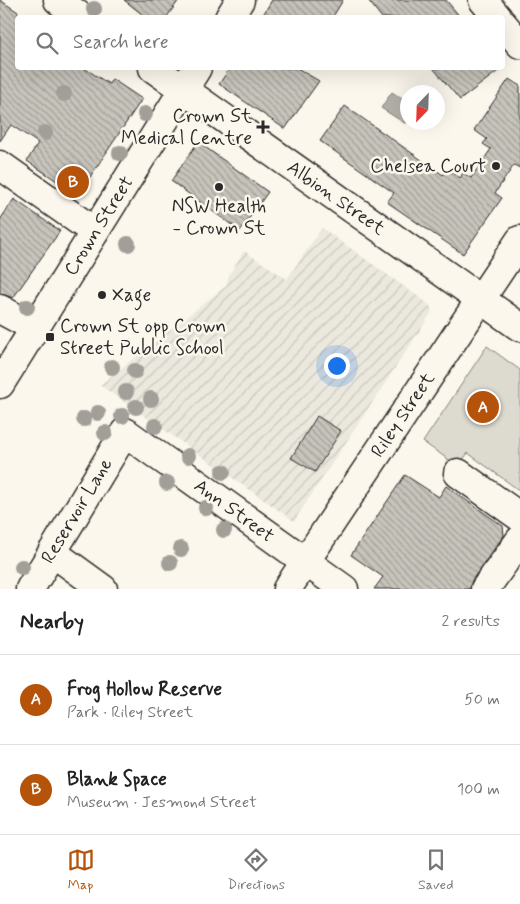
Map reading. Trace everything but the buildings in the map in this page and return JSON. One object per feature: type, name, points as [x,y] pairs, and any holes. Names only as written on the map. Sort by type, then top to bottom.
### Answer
[{"type":"street","points":[[58,0],[78,15]]},
{"type":"street","points":[[231,15],[240,0]]},
{"type":"street","points":[[484,0],[496,15]]},
{"type":"street","points":[[505,26],[520,44]]},
{"type":"street","name":"Albion Street","points":[[161,70],[191,78],[480,300],[520,327]]},
{"type":"street","name":"Crown Street","points":[[0,384],[191,78]]},
{"type":"street","points":[[0,164],[95,232]]},
{"type":"street","name":"Riley Street","points":[[287,589],[520,240]]},
{"type":"street","points":[[0,309],[35,328]]},
{"type":"street","name":"Ann Street","points":[[125,432],[344,589]]},
{"type":"street","name":"Reservoir Lane","points":[[30,589],[125,432]]},
{"type":"street","points":[[458,473],[520,517]]},
{"type":"street","points":[[485,589],[520,540]]},
{"type":"street","points":[[52,552],[103,589]]},
{"type":"shaded area","points":[[392,92],[400,97],[400,120],[381,108]]},
{"type":"shaded area","points":[[322,228],[430,305],[432,312],[294,521],[100,385],[226,286],[229,275],[244,251],[287,279]]},
{"type":"shaded area","points":[[487,346],[520,370],[520,491],[468,453],[458,466],[423,442]]},
{"type":"place","name":"Crown St Medical Centre","points":[[263,127]]},
{"type":"place","name":"Chelsea Court","points":[[496,166]]},
{"type":"place","name":"Blank Space","points":[[73,182]]},
{"type":"place","name":"NSW Health - Crown St","points":[[219,187]]},
{"type":"place","name":"Xage","points":[[102,295]]},
{"type":"place","name":"Crown St opp Crown Street Public School","points":[[50,337]]},
{"type":"place","name":"Frog Hollow Reserve","points":[[483,407]]}]
